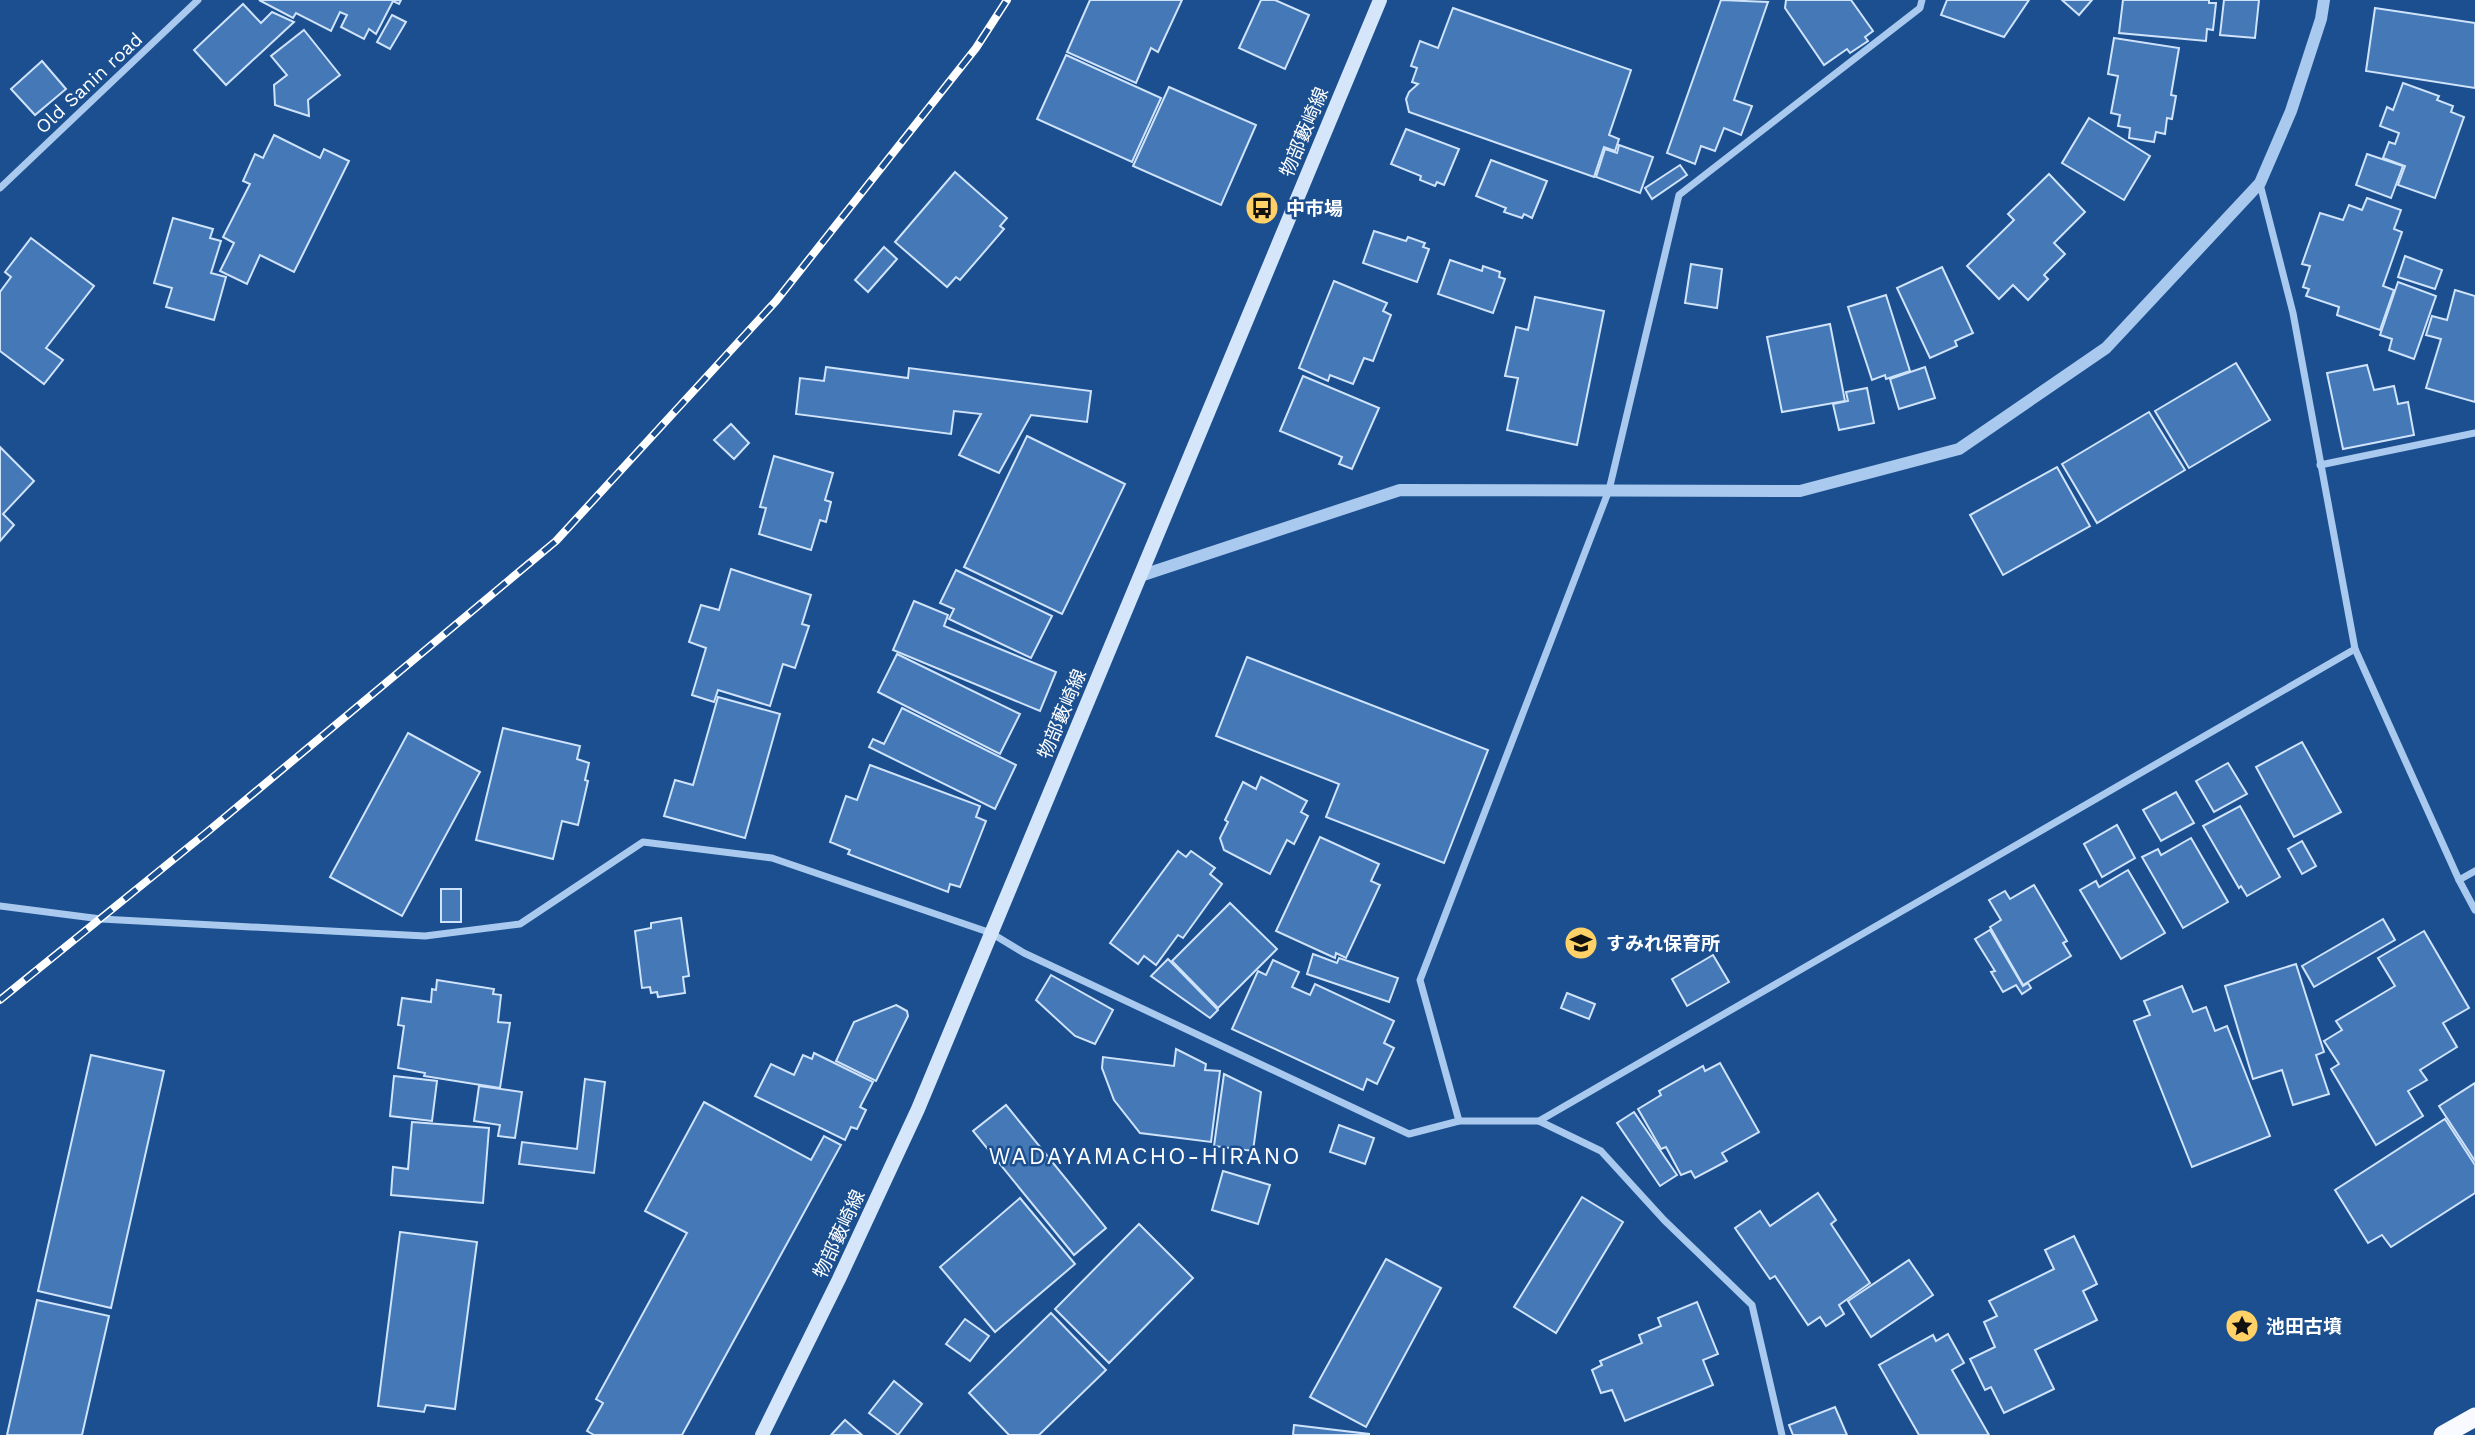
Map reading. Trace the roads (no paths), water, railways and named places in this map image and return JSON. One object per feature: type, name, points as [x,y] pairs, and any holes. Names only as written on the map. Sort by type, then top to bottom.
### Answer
[{"type":"highway","points":[[2443,1435],[2475,1417]]},
{"type":"main road","name":"物部藪崎線","points":[[762,1435],[839,1279],[918,1109],[1380,0]]},
{"type":"street","name":"Old Sanin road","points":[[0,188],[198,0]]},
{"type":"street","points":[[1459,1121],[1420,981],[1609,490],[1679,195],[1920,8],[1922,0]]},
{"type":"street","points":[[1140,576],[1400,490],[1800,491],[1959,449],[2106,348],[2260,183],[2291,111],[2321,19],[2324,0]]},
{"type":"street","points":[[2260,183],[2293,313],[2355,649],[2459,880],[2475,909]]},
{"type":"street","points":[[2320,465],[2475,433]]},
{"type":"street","points":[[1539,1121],[2355,649]]},
{"type":"street","points":[[0,906],[100,919],[425,936],[520,924],[643,842],[772,858],[991,933],[1024,953],[1409,1134],[1459,1121],[1539,1121],[1601,1151],[1664,1220],[1752,1305],[1782,1435]]},
{"type":"street","points":[[2459,880],[2475,871]]},
{"type":"railway","points":[[0,1000],[206,833],[556,541],[776,301],[976,48],[1007,0]]},
{"type":"place","name":"中市場","points":[[1262,208]]},
{"type":"place","name":"すみれ保育所","points":[[1581,943]]},
{"type":"place","name":"池田古墳","points":[[2242,1326]]},
{"type":"district","name":"WADAYAMACHO-HIRANO","points":[[1145,1156]]}]
